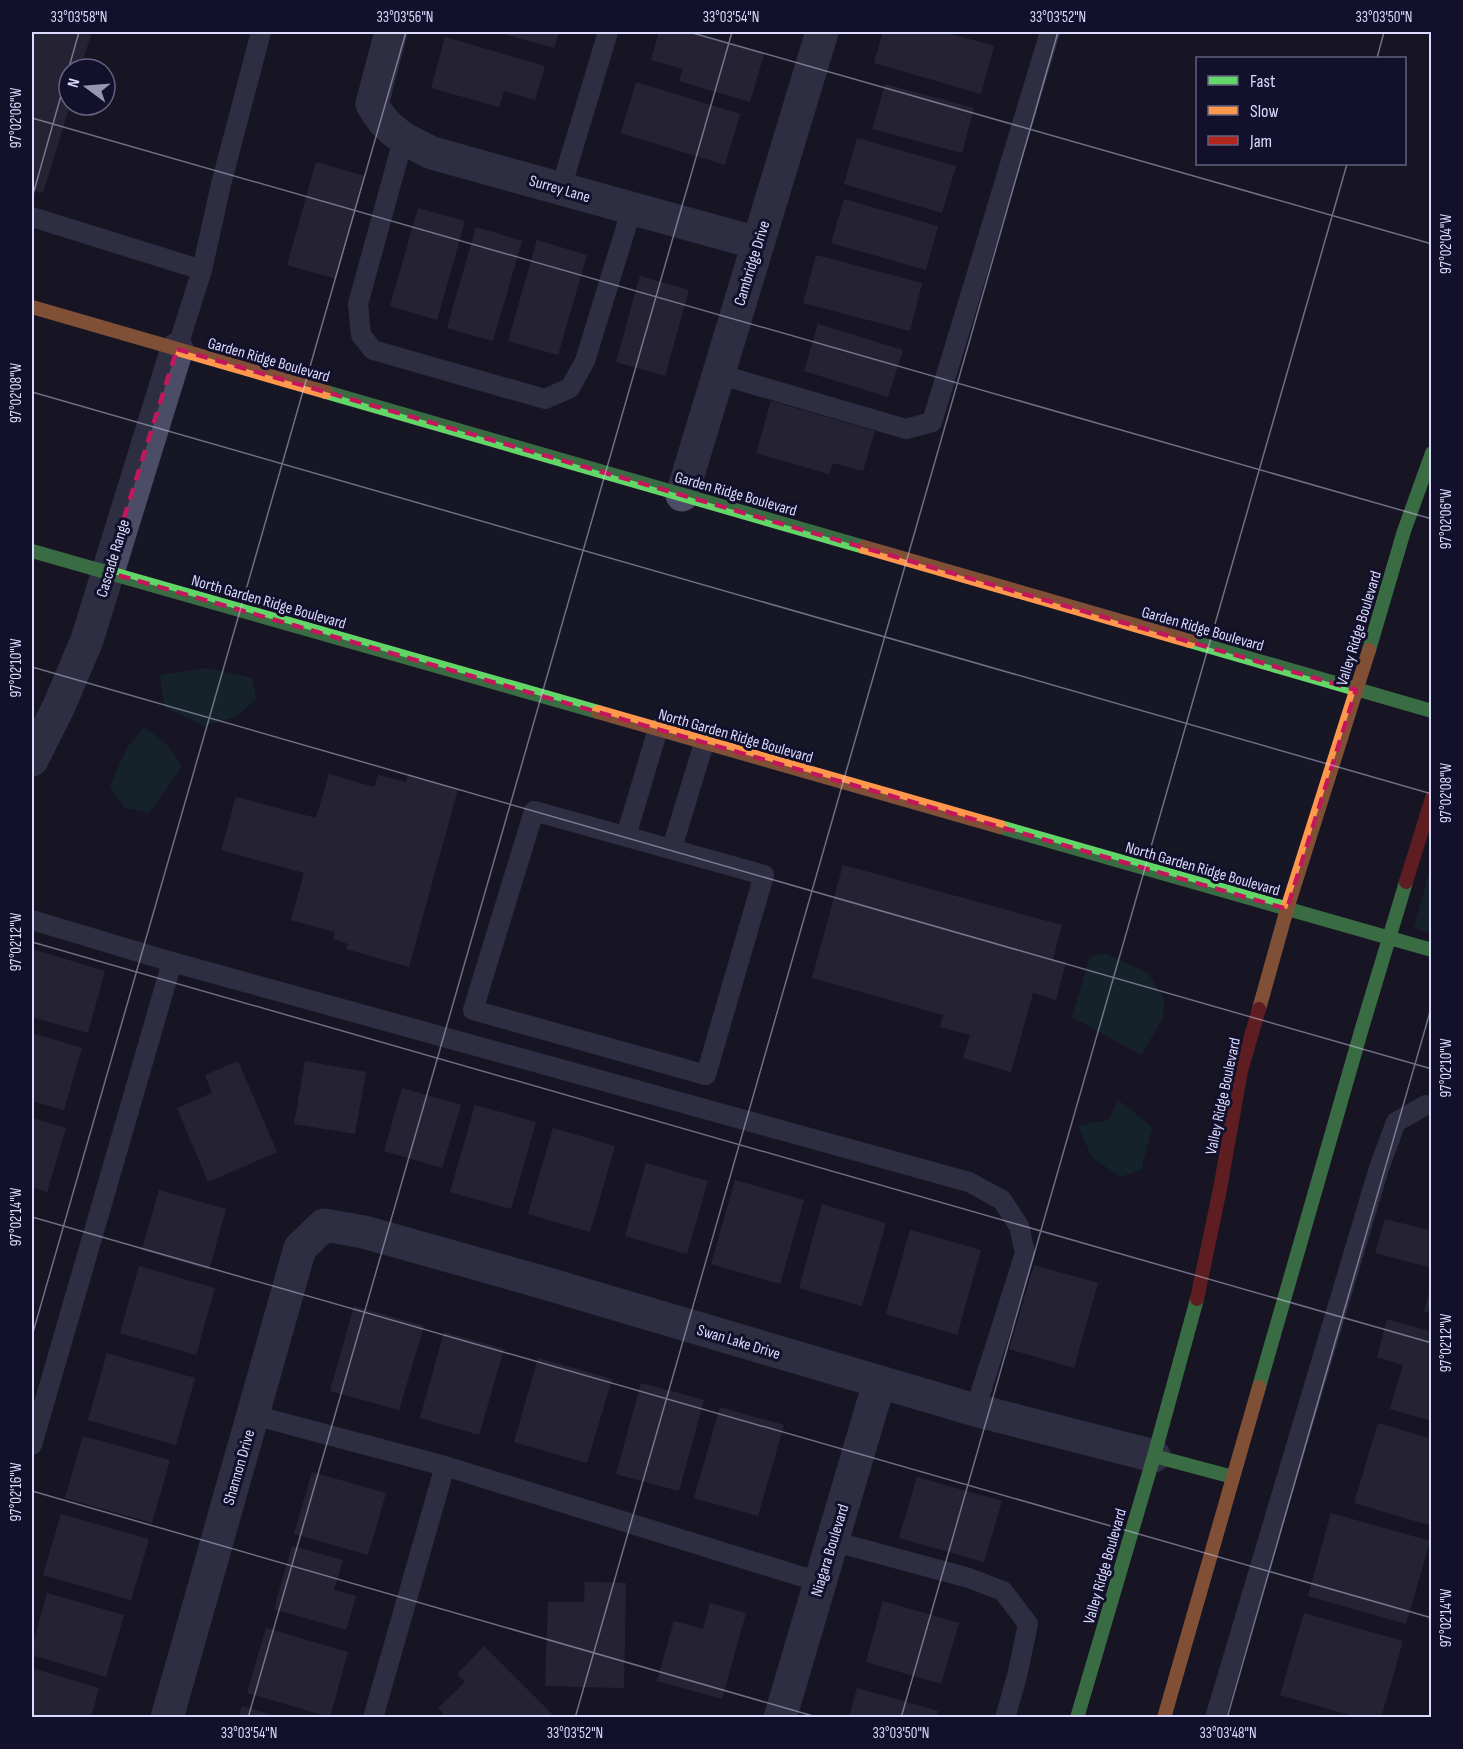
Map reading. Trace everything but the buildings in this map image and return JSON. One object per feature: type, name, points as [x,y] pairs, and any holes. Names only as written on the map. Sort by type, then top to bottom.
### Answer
[{"type":"main road","name":"Garden Ridge Boulevard","points":[[32,307],[1431,711]]},
{"type":"main road","name":"Valley Ridge Boulevard","points":[[1077,1718],[1197,1300],[1241,1071],[1287,909],[1346,727],[1404,531],[1431,453]]},
{"type":"main road","name":"North Garden Ridge Boulevard","points":[[32,551],[1431,950]]},
{"type":"main road","points":[[1164,1718],[1431,798]]},
{"type":"main road","points":[[1154,1456],[1233,1477]]},
{"type":"street","name":"Surrey Lane","points":[[391,32],[372,104],[380,120],[403,140],[432,153],[757,243]]},
{"type":"street","name":"Cambridge Drive","points":[[682,495],[822,32]]},
{"type":"street","name":"Cascade Range","points":[[32,759],[75,671],[87,640],[177,349]]},
{"type":"street","name":"Swan Lake Drive","points":[[324,1225],[364,1232],[538,1281],[879,1383],[1154,1456]]},
{"type":"street","name":"Shannon Drive","points":[[167,1718],[300,1248],[324,1225]]},
{"type":"street","name":"Niagara Boulevard","points":[[780,1718],[879,1383]]},
{"type":"lane","points":[[177,349],[202,270],[221,184],[261,32]]},
{"type":"lane","points":[[561,188],[608,32]]},
{"type":"lane","points":[[718,374],[906,429],[932,422],[1050,32]]},
{"type":"lane","points":[[403,140],[358,304],[361,335],[373,350],[545,399],[570,388],[585,361],[632,208]]},
{"type":"lane","points":[[32,217],[202,270]]},
{"type":"lane","points":[[626,836],[658,729]]},
{"type":"lane","points":[[672,848],[704,742]]},
{"type":"lane","points":[[534,811],[672,848],[764,875],[706,1075],[472,1010],[534,811]]},
{"type":"lane","points":[[32,920],[172,962],[969,1182],[1002,1200],[1019,1226],[1024,1253],[975,1410]]},
{"type":"lane","points":[[32,1445],[172,962]]},
{"type":"lane","points":[[1215,1718],[1378,1168],[1396,1122],[1426,1106],[1431,1106]]},
{"type":"lane","points":[[253,1415],[445,1466],[819,1582]]},
{"type":"lane","points":[[373,1718],[445,1466]]},
{"type":"lane","points":[[832,1541],[969,1578],[1004,1591],[1028,1624],[1005,1718]]},
{"type":"highlighted area","points":[[177,349],[1356,690],[1287,909],[107,572]]},
{"type":"green space","points":[[208,668],[252,678],[256,699],[237,716],[204,726],[164,707],[160,675]]},
{"type":"green space","points":[[144,727],[166,744],[182,766],[149,813],[124,807],[110,786],[127,748]]},
{"type":"green space","points":[[1431,866],[1431,933],[1414,928]]},
{"type":"green space","points":[[1106,954],[1148,973],[1164,999],[1163,1018],[1141,1055],[1072,1017],[1090,957]]},
{"type":"green space","points":[[1118,1100],[1152,1127],[1141,1170],[1120,1177],[1092,1157],[1078,1126],[1109,1120]]},
{"type":"traffic: fast","points":[[326,392],[864,547]]},
{"type":"traffic: fast","points":[[1369,650],[1404,531],[1432,453]]},
{"type":"traffic: fast","points":[[32,551],[598,712]]},
{"type":"traffic: fast","points":[[1190,641],[1432,711]]},
{"type":"traffic: fast","points":[[1000,827],[1432,950]]},
{"type":"traffic: fast","points":[[1259,1387],[1406,882]]},
{"type":"traffic: fast","points":[[1077,1718],[1154,1456],[1197,1299]]},
{"type":"traffic: fast","points":[[1154,1456],[1233,1477]]},
{"type":"traffic: slow","points":[[32,307],[326,392]]},
{"type":"traffic: slow","points":[[864,547],[1190,641]]},
{"type":"traffic: slow","points":[[1259,1009],[1287,909],[1369,650]]},
{"type":"traffic: slow","points":[[598,712],[1000,827]]},
{"type":"traffic: slow","points":[[1164,1718],[1259,1387]]},
{"type":"traffic: jam","points":[[1406,882],[1432,798]]},
{"type":"traffic: jam","points":[[1197,1299],[1241,1071],[1259,1009]]}]
